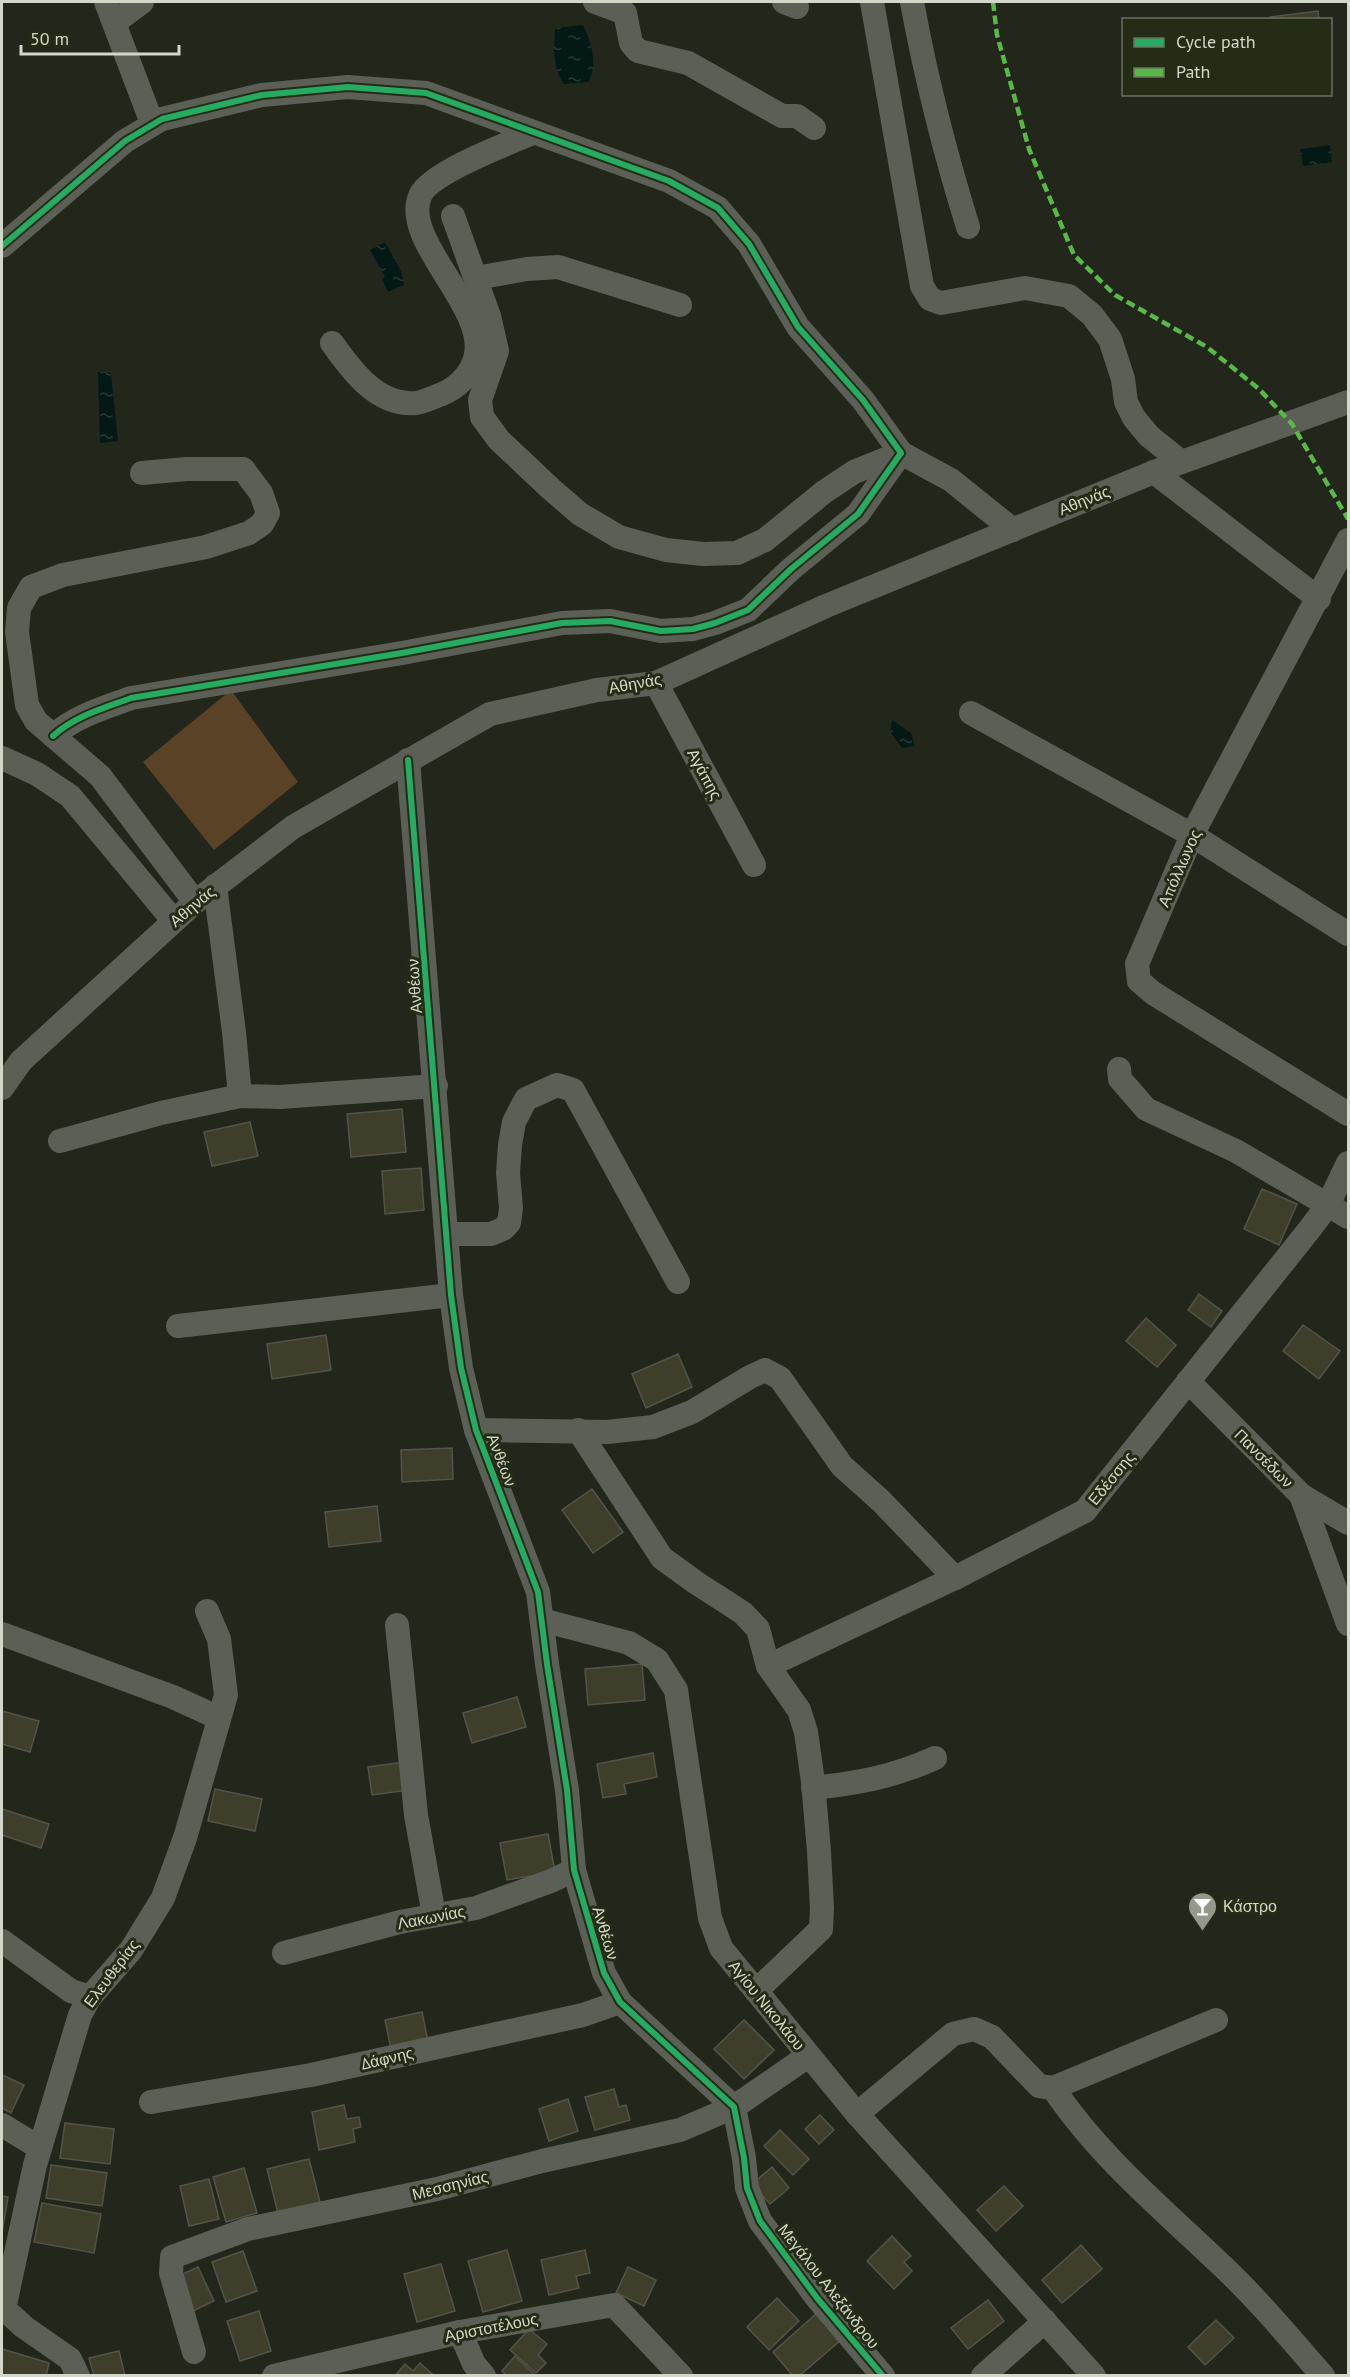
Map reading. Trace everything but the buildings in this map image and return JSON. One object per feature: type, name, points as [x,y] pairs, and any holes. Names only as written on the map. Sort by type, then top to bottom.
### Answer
[{"type":"street","points":[[142,2],[110,12],[152,123]]},
{"type":"street","points":[[595,2],[625,13],[631,43],[638,51],[688,63],[782,116],[797,116],[814,128]]},
{"type":"street","points":[[872,2],[922,285],[930,299],[941,303],[1025,288],[1069,296],[1092,315],[1110,339],[1123,379],[1126,402],[1134,418],[1149,436],[1180,461]]},
{"type":"street","points":[[912,2],[922,59],[944,148],[968,227]]},
{"type":"street","points":[[2,246],[125,141],[152,123],[262,95],[348,87],[426,93],[669,181],[718,208],[749,244],[798,327],[863,400],[901,453],[951,480],[1013,530]]},
{"type":"street","points":[[332,343],[353,373],[373,390],[394,402],[417,403],[445,393],[463,381],[475,359],[476,338],[465,309],[431,251],[420,226],[416,207],[420,194],[431,182],[474,159],[533,133]]},
{"type":"street","points":[[453,216],[489,316],[497,351],[480,400],[482,417],[499,440],[551,489],[580,514],[619,537],[666,550],[703,554],[737,553],[765,540],[824,492],[854,472],[901,453]]},
{"type":"street","points":[[476,278],[527,269],[558,267],[680,305]]},
{"type":"street","name":"Αθηνάς","points":[[4,1079],[173,920],[215,886],[293,828],[490,714],[597,690],[656,683],[826,606],[1180,461],[1348,402]]},
{"type":"street","points":[[53,736],[73,721],[131,698],[402,653],[562,623],[610,621],[661,632],[693,629],[715,623],[748,610],[791,569],[858,514],[901,453]]},
{"type":"street","points":[[142,473],[187,469],[243,469],[261,494],[268,513],[262,524],[249,533],[206,547],[63,575],[31,587],[19,608],[17,632],[27,705],[36,721],[100,776],[195,902]]},
{"type":"street","points":[[1154,472],[1319,599]]},
{"type":"street","name":"Απόλλωνος","points":[[1348,540],[1319,599],[1192,835],[1137,964],[1139,981],[1153,993],[1348,1114]]},
{"type":"street","name":"Αγάπης","points":[[656,683],[754,865]]},
{"type":"street","points":[[971,713],[1192,835],[1348,934]]},
{"type":"street","points":[[2,758],[37,774],[70,796],[173,920]]},
{"type":"street","name":"Ανθέων","points":[[408,760],[451,1295],[461,1368],[476,1430],[538,1592],[546,1664],[567,1790],[574,1870],[604,1973],[620,2002],[734,2107]]},
{"type":"street","points":[[215,886],[240,1096]]},
{"type":"street","points":[[1119,1069],[1120,1079],[1146,1109],[1236,1151],[1338,1211]]},
{"type":"street","points":[[447,1234],[491,1234],[503,1229],[509,1223],[511,1208],[508,1173],[514,1122],[526,1099],[556,1085],[573,1090],[678,1282]]},
{"type":"street","points":[[60,1141],[160,1113],[240,1096],[280,1097],[436,1086]]},
{"type":"street","name":"Εδέσσης","points":[[768,1666],[955,1578],[1085,1510],[1188,1382],[1338,1211],[1348,1163]]},
{"type":"street","points":[[178,1326],[451,1295]]},
{"type":"street","points":[[476,1430],[608,1432],[653,1427],[692,1412],[765,1370],[780,1378],[842,1467],[881,1501],[955,1578]]},
{"type":"street","name":"Πανσέδων","points":[[1188,1382],[1300,1496],[1348,1523]]},
{"type":"street","points":[[578,1430],[662,1558],[742,1613],[758,1629],[761,1648],[768,1666],[799,1710],[806,1732],[813,1788],[822,1908],[821,1929],[756,1991]]},
{"type":"street","points":[[1300,1496],[1348,1624]]},
{"type":"street","name":"Ελευθερίας","points":[[3,2308],[40,2148],[80,2015],[90,1997],[131,1950],[163,1898],[185,1838],[226,1695],[219,1639],[207,1611]]},
{"type":"street","name":"Αγίου Νικολάου","points":[[542,1620],[629,1643],[657,1660],[676,1690],[710,1918],[721,1948],[858,2114],[1094,2376]]},
{"type":"street","points":[[397,1625],[416,1815],[434,1914]]},
{"type":"street","points":[[2,1634],[173,1697],[219,1718]]},
{"type":"street","points":[[813,1788],[858,1783],[903,1773],[935,1758]]},
{"type":"street","name":"Λακωνίας","points":[[284,1953],[434,1914],[476,1908],[574,1870]]},
{"type":"street","points":[[2,1923],[5,1944],[71,1991],[90,1997]]},
{"type":"street","name":"Δάφνης","points":[[152,2102],[331,2071],[583,2015],[620,2002]]},
{"type":"street","points":[[858,2114],[953,2034],[974,2029],[992,2037],[1039,2086],[1053,2088],[1216,2020]]},
{"type":"street","name":"Μεσσηνίας","points":[[194,2352],[171,2273],[172,2257],[248,2229],[437,2189],[680,2130],[734,2107],[808,2056]]},
{"type":"street","points":[[1053,2088],[1069,2112],[1153,2203],[1219,2263],[1323,2376]]},
{"type":"street","name":"Μεγάλου Αλεξάνδρου","points":[[734,2107],[747,2188],[760,2221],[817,2298],[883,2376]]},
{"type":"street","points":[[2,2125],[40,2148]]},
{"type":"street","name":"Αριστοτέλους","points":[[274,2376],[301,2373],[459,2332],[614,2305],[681,2376]]},
{"type":"street","points":[[3,2308],[24,2327],[70,2359],[78,2376]]},
{"type":"street","points":[[983,2376],[1045,2321]]},
{"type":"street","points":[[459,2332],[474,2364],[484,2376]]},
{"type":"shaded area","points":[[231,690],[298,782],[214,850],[143,762]]},
{"type":"water","points":[[583,25],[593,54],[591,76],[588,82],[564,84],[557,71],[554,50],[555,28]]},
{"type":"water","points":[[1330,145],[1332,162],[1303,166],[1300,149]]},
{"type":"water","points":[[385,242],[401,271],[404,285],[388,292],[382,279],[385,277],[370,250]]},
{"type":"water","points":[[98,372],[111,373],[118,441],[100,443]]},
{"type":"water","points":[[892,720],[911,733],[915,746],[902,748],[890,732]]},
{"type":"marked path","points":[[993,2],[997,35],[1029,149],[1074,255],[1115,295],[1207,347],[1259,389],[1292,424],[1348,519]]},
{"type":"cycle path","points":[[2,246],[125,141],[162,119],[262,95],[348,87],[426,93],[669,181],[718,208],[749,244],[798,327],[863,400],[901,453],[858,514],[791,569],[748,610],[715,623],[693,629],[661,631],[610,621],[562,623],[402,653],[131,698],[80,718],[53,736]]},
{"type":"cycle path","points":[[408,760],[451,1295],[461,1368],[476,1430],[538,1592],[567,1790],[574,1870],[604,1973],[620,2002],[734,2107],[747,2188],[760,2221],[817,2298],[883,2376]]},
{"type":"place","name":"Κάστρο","points":[[1202,1932]]}]
